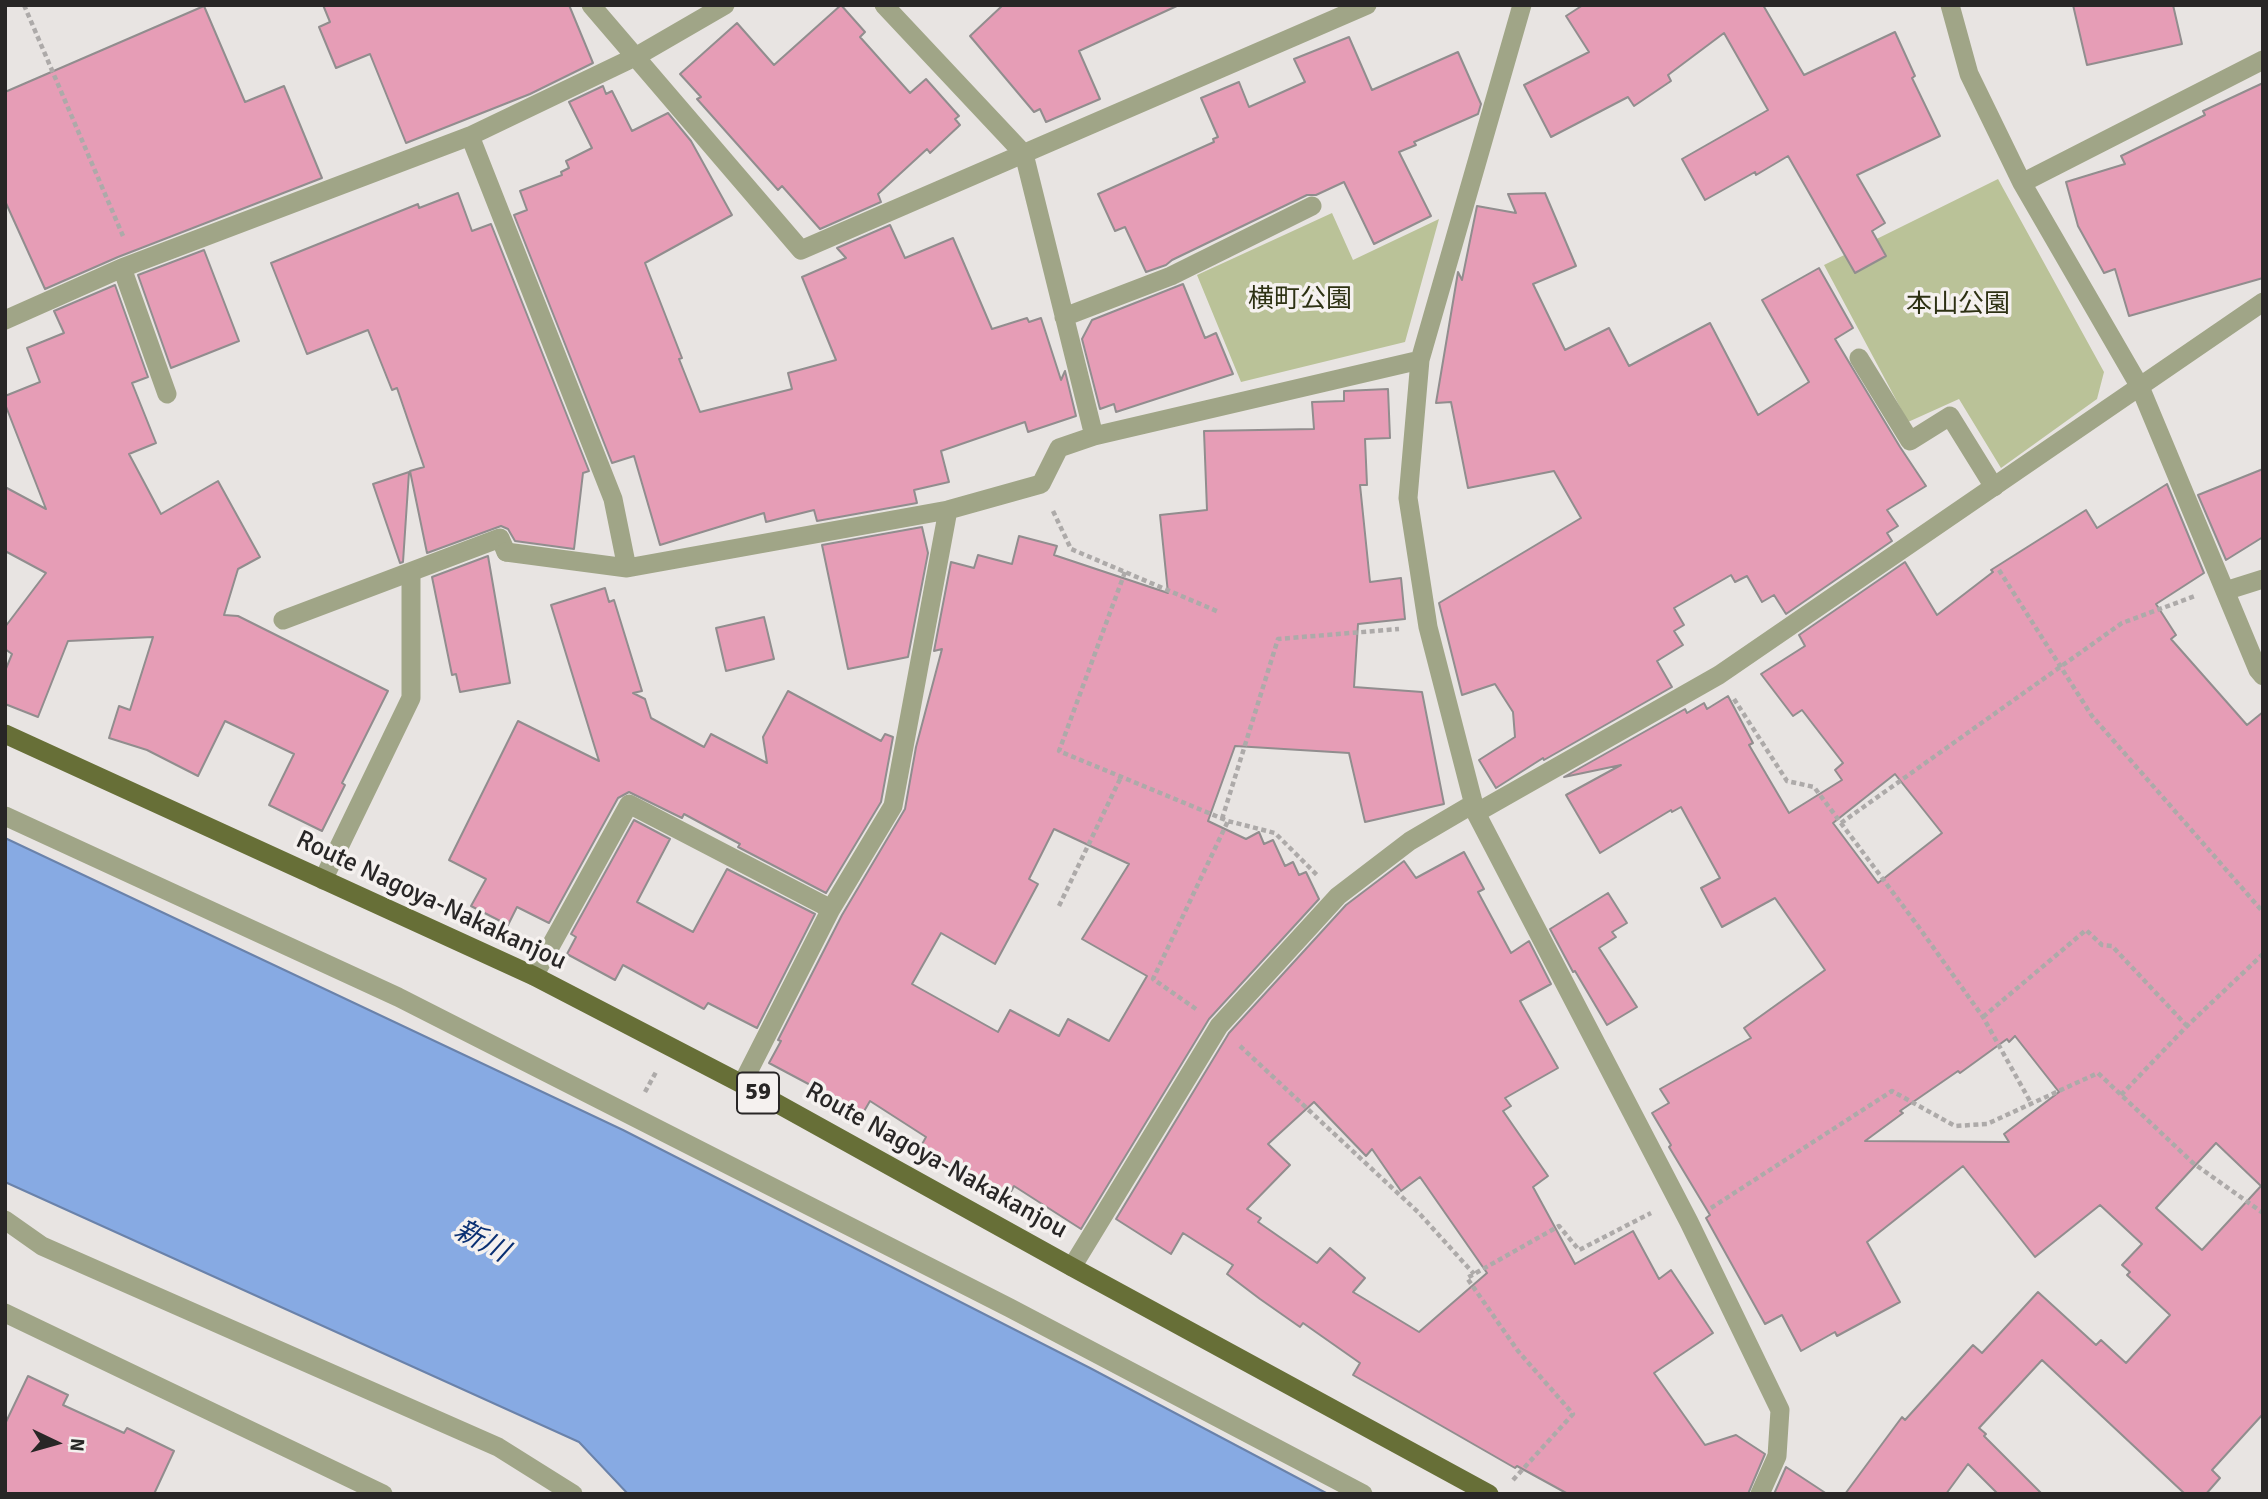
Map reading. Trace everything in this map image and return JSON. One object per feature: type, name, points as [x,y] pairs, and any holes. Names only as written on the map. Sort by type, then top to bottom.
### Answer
[{"type":"main road","name":"Route Nagoya-Nakakanjou","points":[[5,734],[534,976],[742,1084],[1489,1494]]},
{"type":"street","points":[[591,5],[802,250],[1367,5]]},
{"type":"street","points":[[5,320],[129,266],[470,136],[636,56],[725,5]]},
{"type":"street","points":[[884,5],[1024,154],[1094,436]]},
{"type":"street","points":[[1522,5],[1420,360],[1408,498],[1429,627],[1474,808],[1689,1222],[1780,1410],[1777,1456],[1760,1494]]},
{"type":"street","points":[[1950,5],[1969,74],[2022,183],[2140,387],[2223,588],[2263,676]]},
{"type":"street","points":[[2022,183],[2263,60]]},
{"type":"street","points":[[470,136],[613,499],[627,568]]},
{"type":"street","points":[[1064,317],[1171,276],[1312,206]]},
{"type":"street","points":[[129,266],[167,394]]},
{"type":"street","points":[[1072,1267],[1219,1026],[1338,896],[1410,841],[1719,675],[2263,302]]},
{"type":"street","points":[[1858,358],[1910,441],[1950,416],[1994,487]]},
{"type":"street","points":[[283,620],[500,538],[506,552],[627,568],[948,510],[1041,484],[1059,448],[1094,436],[1420,360]]},
{"type":"street","points":[[742,1084],[831,909],[893,806],[948,510]]},
{"type":"street","points":[[323,880],[411,698],[411,572]]},
{"type":"street","points":[[2223,588],[2263,579]]},
{"type":"street","points":[[534,976],[629,804],[831,909]]},
{"type":"street","points":[[5,816],[398,997],[1010,1308],[1363,1494]]},
{"type":"street","points":[[5,1220],[42,1246],[498,1447],[573,1494]]},
{"type":"street","points":[[5,1313],[347,1487],[383,1494]]},
{"type":"path","points":[[24,5],[129,266]]},
{"type":"path","points":[[1041,484],[1071,549],[1219,612]]},
{"type":"path","points":[[1999,570],[2101,726],[2263,912]]},
{"type":"path","points":[[1125,572],[1059,751],[1222,819],[1275,833],[1338,896]]},
{"type":"path","points":[[1841,823],[2122,623],[2223,588]]},
{"type":"path","points":[[1222,819],[1278,639],[1429,627]]},
{"type":"path","points":[[1719,675],[1787,781],[1814,787],[1983,1017],[2031,1103]]},
{"type":"path","points":[[1059,906],[1122,777]]},
{"type":"path","points":[[1228,821],[1153,979],[1219,1026],[1418,1212],[1474,1274]]},
{"type":"path","points":[[1983,1017],[2086,930],[2102,945],[2112,946],[2187,1026]]},
{"type":"path","points":[[2121,1095],[2187,1026],[2263,954]]},
{"type":"path","points":[[632,1116],[669,1046]]},
{"type":"path","points":[[1689,1222],[1892,1091],[1955,1126],[1987,1124],[2098,1073],[2193,1163],[2263,1213]]},
{"type":"path","points":[[1509,1484],[1573,1414],[1518,1351],[1467,1278],[1559,1226],[1579,1250],[1677,1199]]},
{"type":"green space","name":"本山公園","points":[[1998,179],[2104,372],[2097,399],[2001,468],[1959,399],[1908,422],[1824,265]]},
{"type":"green space","name":"横町公園","points":[[1332,213],[1353,260],[1439,219],[1405,342],[1241,382],[1197,275]]},
{"type":"water","name":"新川","points":[[5,838],[623,1130],[1090,1368],[1328,1494],[628,1494],[579,1442],[5,1182]]},
{"type":"building","points":[[323,5],[569,5],[593,63],[530,94],[406,143],[370,54],[336,68],[319,27],[330,22]]},
{"type":"building","points":[[841,5],[865,32],[860,37],[910,93],[926,79],[959,116],[955,119],[960,125],[930,153],[927,149],[878,194],[881,202],[820,229],[782,186],[778,190],[697,99],[701,97],[680,74],[737,23],[774,65]]},
{"type":"building","points":[[1003,5],[1179,5],[1079,51],[1100,99],[1046,122],[1040,109],[1034,112],[970,36]]},
{"type":"building","points":[[1583,5],[1763,5],[1804,75],[1895,32],[1915,76],[1912,78],[1940,136],[1857,175],[1885,223],[1872,231],[1886,256],[1855,273],[1788,156],[1705,200],[1682,159],[1768,110],[1724,33],[1668,75],[1671,81],[1634,106],[1628,97],[1551,137],[1524,85],[1589,52],[1566,16]]},
{"type":"building","points":[[2073,5],[2173,5],[2182,44],[2087,65]]},
{"type":"building","points":[[204,6],[245,102],[284,86],[322,178],[118,257],[45,289],[5,201],[5,92]]},
{"type":"building","points":[[1349,37],[1372,90],[1458,52],[1481,104],[1478,114],[1414,142],[1416,145],[1399,152],[1431,216],[1374,244],[1344,182],[1316,195],[1307,195],[1166,265],[1146,272],[1125,227],[1115,231],[1098,194],[1214,142],[1213,139],[1218,137],[1201,98],[1239,82],[1249,107],[1305,82],[1294,59]]},
{"type":"building","points":[[2263,83],[2263,278],[2129,316],[2115,269],[2104,273],[2078,226],[2066,182],[2125,164],[2121,156],[2205,115],[2203,111]]},
{"type":"building","points":[[603,86],[606,94],[612,91],[632,131],[668,113],[691,141],[732,215],[645,263],[700,412],[792,389],[788,373],[836,360],[802,277],[846,258],[837,248],[890,225],[905,258],[953,238],[992,329],[1027,318],[1029,322],[1041,318],[1061,380],[1065,371],[1076,416],[1028,432],[1025,422],[941,451],[949,482],[914,490],[917,503],[817,521],[814,510],[766,522],[764,513],[660,545],[634,456],[612,463],[514,215],[527,210],[520,191],[562,175],[561,172],[569,168],[566,161],[592,148],[569,102]]},
{"type":"building","points":[[458,193],[472,231],[491,224],[589,471],[583,473],[574,549],[515,541],[508,529],[501,526],[427,553],[410,471],[424,467],[397,388],[392,390],[368,330],[307,354],[271,263],[418,204],[419,208]]},
{"type":"building","points":[[1545,193],[1576,266],[1533,284],[1565,350],[1609,328],[1629,366],[1710,323],[1758,415],[1809,382],[1762,300],[1819,268],[1853,328],[1835,339],[1926,486],[1887,510],[1898,526],[1887,533],[1892,541],[1786,614],[1774,595],[1762,602],[1747,576],[1735,582],[1731,575],[1674,608],[1684,625],[1674,631],[1683,645],[1657,661],[1672,687],[1544,760],[1543,758],[1496,788],[1479,760],[1515,737],[1513,712],[1495,684],[1462,695],[1439,603],[1581,518],[1554,471],[1468,488],[1451,402],[1436,403],[1458,272],[1462,280],[1477,206],[1516,213],[1508,194]]},
{"type":"building","points":[[204,250],[239,341],[171,368],[138,275]]},
{"type":"building","points":[[1183,284],[1205,338],[1216,333],[1233,374],[1116,412],[1114,404],[1100,409],[1082,339],[1092,320]]},
{"type":"building","points":[[115,285],[148,377],[132,383],[156,443],[129,454],[161,514],[218,481],[260,557],[238,569],[224,615],[238,616],[388,691],[342,783],[345,785],[322,831],[269,805],[294,754],[225,721],[198,776],[147,750],[109,738],[119,706],[130,710],[153,637],[68,641],[38,717],[5,704],[5,671],[12,654],[5,649],[5,627],[46,573],[5,551],[5,487],[46,509],[5,404],[5,396],[40,382],[27,348],[64,333],[54,311]]},
{"type":"building","points":[[1388,389],[1390,438],[1365,439],[1367,485],[1360,485],[1370,582],[1401,578],[1405,619],[1358,624],[1354,687],[1422,692],[1444,804],[1365,822],[1349,753],[1235,746],[1208,821],[1246,839],[1259,832],[1264,844],[1273,840],[1285,866],[1293,862],[1299,875],[1306,872],[1319,899],[1209,1019],[1081,1229],[1014,1186],[1006,1201],[960,1176],[963,1171],[920,1148],[926,1137],[870,1101],[863,1113],[769,1063],[781,1041],[778,1040],[842,915],[905,809],[916,747],[942,649],[934,651],[951,562],[974,568],[978,555],[1012,564],[1019,536],[1057,546],[1054,555],[1168,593],[1160,515],[1207,510],[1204,431],[1314,429],[1312,402],[1344,401],[1344,391]],"holes":[[[1054,829],[1129,864],[1082,939],[1147,976],[1109,1041],[1068,1019],[1059,1036],[1010,1010],[998,1032],[912,984],[941,933],[995,964],[1038,884],[1029,879]]]},
{"type":"building","points":[[2263,469],[2263,537],[2226,560],[2198,495]]},
{"type":"building","points":[[409,472],[403,562],[400,563],[373,484]]},
{"type":"building","points":[[2167,484],[2204,573],[2156,604],[2176,635],[2171,639],[2247,725],[2263,712],[2263,1414],[2212,1470],[2220,1478],[2206,1494],[2185,1494],[2042,1360],[1979,1428],[2042,1494],[1998,1494],[1968,1464],[1946,1494],[1845,1494],[1902,1417],[1905,1420],[1973,1345],[1982,1353],[2038,1292],[2096,1345],[2101,1340],[2126,1363],[2170,1315],[2127,1275],[2130,1272],[2122,1265],[2142,1244],[2100,1205],[2035,1257],[1963,1166],[1867,1242],[1900,1302],[1837,1336],[1835,1332],[1801,1351],[1782,1315],[1765,1324],[1706,1218],[1710,1215],[1652,1113],[1669,1103],[1660,1089],[1751,1038],[1744,1028],[1825,970],[1775,898],[1722,927],[1701,888],[1720,878],[1681,807],[1672,812],[1671,810],[1600,853],[1566,795],[1621,765],[1564,777],[1685,709],[1687,713],[1704,703],[1707,709],[1728,696],[1753,743],[1749,745],[1789,813],[1842,780],[1835,770],[1843,763],[1802,710],[1793,716],[1761,674],[1805,646],[1799,635],[1905,562],[1937,615],[1993,572],[1991,570],[2086,510],[2097,528]],"holes":[[[1895,774],[1942,833],[1878,883],[1833,823]],[[2015,1036],[2059,1092],[2004,1134],[2009,1142],[1865,1141],[1903,1113],[1900,1111],[1958,1071],[1960,1073],[2007,1039],[2009,1042]],[[2216,1143],[2261,1186],[2202,1250],[2156,1208]]]},
{"type":"building","points":[[922,527],[928,553],[908,657],[848,669],[822,545]]},
{"type":"building","points":[[488,556],[510,683],[460,692],[456,674],[452,675],[432,577]]},
{"type":"building","points":[[605,588],[609,602],[614,600],[642,691],[633,693],[645,699],[651,718],[704,747],[711,734],[767,763],[763,737],[788,691],[881,741],[885,734],[893,737],[881,802],[826,893],[738,847],[740,844],[684,814],[682,818],[629,792],[618,798],[549,923],[517,907],[508,925],[471,906],[486,879],[449,860],[518,721],[599,761],[551,605]]},
{"type":"building","points":[[764,617],[774,659],[726,671],[716,628]]},
{"type":"building","points":[[634,820],[670,839],[637,902],[693,932],[727,869],[815,914],[757,1028],[708,1003],[704,1009],[623,965],[615,980],[567,954],[576,937],[571,934]]},
{"type":"building","points":[[1464,852],[1484,889],[1478,892],[1511,953],[1529,941],[1551,984],[1520,1001],[1558,1068],[1505,1098],[1511,1106],[1503,1111],[1548,1176],[1533,1187],[1575,1264],[1633,1231],[1659,1279],[1671,1270],[1713,1333],[1654,1373],[1705,1445],[1736,1435],[1765,1454],[1748,1494],[1568,1494],[1517,1466],[1515,1468],[1353,1375],[1360,1363],[1303,1323],[1300,1327],[1260,1299],[1227,1274],[1233,1265],[1183,1233],[1171,1254],[1116,1219],[1229,1033],[1346,905],[1404,861],[1416,878]],"holes":[[[1314,1102],[1366,1156],[1372,1149],[1401,1191],[1420,1177],[1487,1273],[1419,1332],[1353,1292],[1365,1278],[1330,1248],[1317,1263],[1258,1222],[1261,1218],[1247,1209],[1290,1165],[1268,1144]]]},
{"type":"building","points":[[1608,893],[1627,923],[1612,932],[1616,937],[1599,948],[1637,1007],[1607,1025],[1575,971],[1573,972],[1550,929]]},
{"type":"building","points":[[28,1376],[68,1395],[63,1405],[124,1433],[127,1428],[174,1451],[154,1494],[5,1494],[5,1424]]},
{"type":"building","points":[[1786,1467],[1827,1494],[1774,1494]]}]
